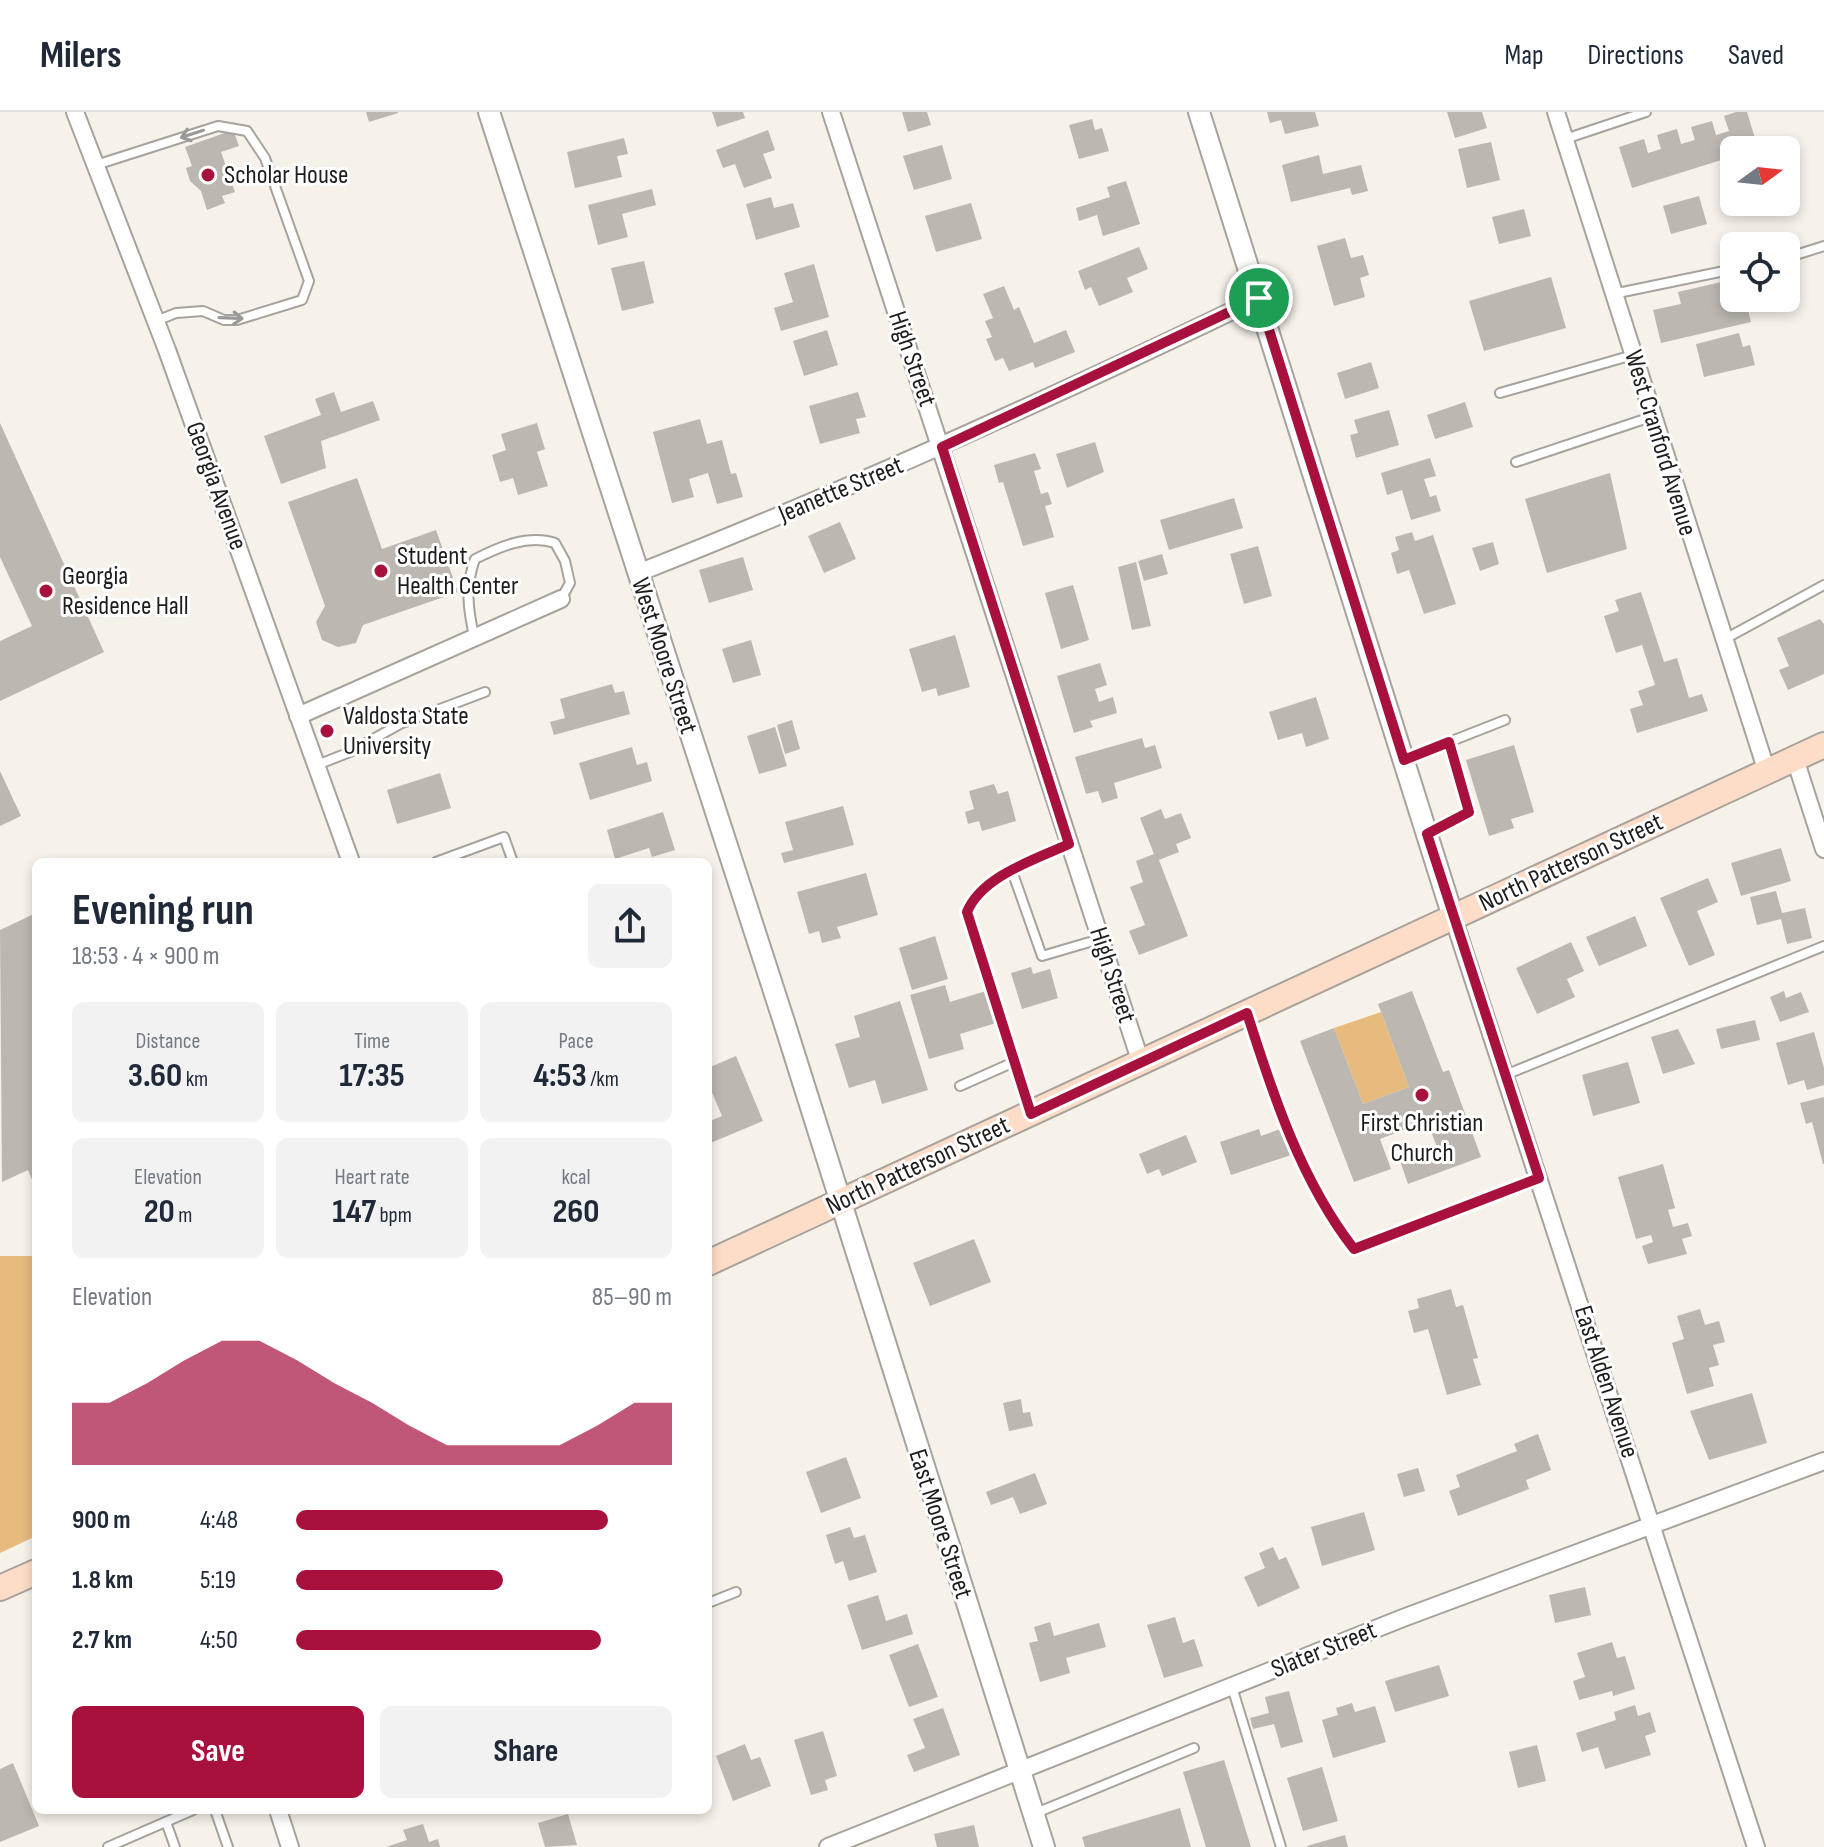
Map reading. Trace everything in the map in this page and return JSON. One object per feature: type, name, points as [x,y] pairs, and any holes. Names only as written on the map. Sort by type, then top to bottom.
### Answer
[{"type":"main road","name":"North Patterson Street","points":[[712,1261],[1824,745]]},
{"type":"main road","points":[[0,1588],[32,1574]]},
{"type":"street","name":"Georgia Avenue","points":[[75,112],[156,321],[350,858]]},
{"type":"street","name":"West Moore Street","points":[[489,112],[786,1028],[838,1201]]},
{"type":"street","name":"High Street","points":[[831,112],[1141,1063]]},
{"type":"street","points":[[1199,112],[1453,917]]},
{"type":"street","name":"West Cranford Avenue","points":[[1556,112],[1722,640],[1767,772]]},
{"type":"street","name":"Jeanette Street","points":[[638,573],[942,447],[1259,298]]},
{"type":"street","points":[[298,716],[561,599]]},
{"type":"street","points":[[1795,759],[1824,849]]},
{"type":"street","name":"East Alden Avenue","points":[[1453,917],[1756,1847]]},
{"type":"street","name":"East Moore Street","points":[[838,1201],[1044,1847]]},
{"type":"street","name":"Slater Street","points":[[828,1847],[1403,1618],[1824,1461]]},
{"type":"street","points":[[279,1814],[290,1847]]},
{"type":"lane","points":[[1565,139],[1646,112]]},
{"type":"lane","points":[[96,165],[218,126],[247,131],[265,158],[309,281],[302,300],[237,320],[224,320],[203,311],[176,313],[156,321]]},
{"type":"lane","points":[[1800,254],[1824,246]]},
{"type":"lane","points":[[1613,294],[1720,272]]},
{"type":"lane","points":[[1500,393],[1633,355]]},
{"type":"lane","points":[[1516,462],[1651,417]]},
{"type":"lane","points":[[474,636],[467,602],[469,577],[475,559],[488,553],[522,540],[542,539],[555,543],[565,561],[570,583],[561,599]]},
{"type":"lane","points":[[1722,640],[1824,585]]},
{"type":"lane","points":[[316,766],[350,752],[400,724],[485,692]]},
{"type":"lane","points":[[1404,760],[1505,720]]},
{"type":"lane","points":[[1427,834],[1469,812],[1449,742]]},
{"type":"lane","points":[[447,858],[504,837],[512,858]]},
{"type":"lane","points":[[1031,1114],[967,912],[974,896],[1012,871],[1069,844]]},
{"type":"lane","points":[[1012,871],[1042,956],[1100,939]]},
{"type":"lane","points":[[1505,1075],[1824,946]]},
{"type":"lane","points":[[1247,1013],[1272,1092],[1326,1213],[1354,1249],[1539,1178]]},
{"type":"lane","points":[[960,1086],[1014,1062]]},
{"type":"lane","points":[[712,1601],[736,1592]]},
{"type":"lane","points":[[1232,1687],[1281,1847]]},
{"type":"lane","points":[[1033,1814],[1194,1748]]},
{"type":"lane","points":[[108,1847],[184,1814]]},
{"type":"lane","points":[[216,1814],[228,1847]]},
{"type":"lane","points":[[166,1822],[175,1847]]},
{"type":"shaded area","points":[[1381,1012],[1409,1087],[1363,1104],[1334,1028]]},
{"type":"shaded area","points":[[0,1256],[32,1256],[32,1538],[0,1553]]},
{"type":"building","points":[[366,112],[398,112],[398,113],[369,122]]},
{"type":"building","points":[[712,112],[743,112],[745,118],[717,127]]},
{"type":"building","points":[[902,112],[927,112],[931,125],[908,132]]},
{"type":"building","points":[[1267,112],[1315,112],[1319,126],[1285,134],[1281,120],[1270,123]]},
{"type":"building","points":[[1447,112],[1482,112],[1487,128],[1455,138]]},
{"type":"building","points":[[1747,112],[1754,136],[1720,136],[1720,160],[1632,188],[1619,147],[1644,139],[1648,153],[1661,149],[1657,135],[1677,129],[1681,144],[1695,140],[1691,127],[1712,121],[1716,135],[1729,131],[1724,116]]},
{"type":"building","points":[[1092,119],[1095,130],[1102,128],[1109,151],[1079,159],[1069,125]]},
{"type":"building","name":"Scholar House","points":[[233,130],[239,146],[221,152],[235,192],[222,196],[225,203],[207,210],[201,191],[190,181],[186,168],[192,166],[185,147]]},
{"type":"building","points":[[768,130],[775,150],[763,154],[772,178],[744,188],[735,164],[723,168],[716,150]]},
{"type":"building","points":[[624,138],[628,154],[617,156],[622,177],[575,188],[567,152]]},
{"type":"building","points":[[1491,142],[1500,180],[1467,188],[1458,149]]},
{"type":"building","points":[[942,145],[952,179],[914,190],[903,156]]},
{"type":"building","points":[[1319,155],[1323,174],[1361,165],[1368,191],[1352,195],[1350,188],[1291,202],[1282,165]]},
{"type":"building","points":[[1126,181],[1140,224],[1103,236],[1097,215],[1079,221],[1076,208],[1110,197],[1107,187]]},
{"type":"building","points":[[652,189],[656,205],[622,214],[628,237],[598,245],[588,205]]},
{"type":"building","points":[[1699,196],[1707,224],[1671,234],[1663,206]]},
{"type":"building","points":[[771,197],[774,208],[793,203],[800,227],[756,240],[746,204]]},
{"type":"building","points":[[971,203],[982,239],[936,252],[925,216]]},
{"type":"building","points":[[1524,209],[1531,236],[1499,244],[1492,217]]},
{"type":"building","points":[[1345,238],[1351,258],[1363,255],[1369,275],[1360,278],[1365,297],[1334,306],[1317,246]]},
{"type":"building","points":[[1139,247],[1148,269],[1127,278],[1133,292],[1099,306],[1091,287],[1085,290],[1078,271]]},
{"type":"building","points":[[644,261],[654,303],[622,311],[611,268]]},
{"type":"building","points":[[814,264],[829,317],[781,331],[774,308],[793,302],[784,273]]},
{"type":"building","points":[[1551,277],[1566,328],[1484,351],[1469,301]]},
{"type":"building","points":[[1720,282],[1720,312],[1748,312],[1751,322],[1661,343],[1653,310],[1681,304],[1678,292]]},
{"type":"building","points":[[1004,286],[1014,310],[1019,307],[1034,343],[1066,330],[1075,352],[1035,368],[1033,362],[1009,371],[1003,358],[995,361],[986,339],[992,337],[985,321],[993,318],[983,294]]},
{"type":"building","points":[[827,330],[838,365],[804,376],[793,341]]},
{"type":"building","points":[[1739,333],[1743,347],[1750,345],[1755,365],[1704,377],[1696,344]]},
{"type":"building","points":[[1371,362],[1379,388],[1345,399],[1337,373]]},
{"type":"building","points":[[334,392],[341,412],[373,401],[380,420],[321,441],[326,468],[281,484],[264,436],[321,415],[315,399]]},
{"type":"building","points":[[858,392],[866,417],[856,419],[860,433],[820,444],[809,406]]},
{"type":"building","points":[[1465,402],[1473,427],[1435,439],[1427,415]]},
{"type":"building","points":[[1389,410],[1399,445],[1356,458],[1350,435],[1358,433],[1354,420]]},
{"type":"building","points":[[700,419],[707,444],[722,440],[731,474],[736,473],[743,497],[717,504],[708,473],[689,479],[694,497],[672,503],[653,432]]},
{"type":"building","name":"Georgia Residence Hall","points":[[0,423],[104,652],[0,701],[0,641],[32,626],[0,557]]},
{"type":"building","points":[[537,423],[545,449],[537,452],[548,486],[518,495],[513,478],[500,482],[492,455],[506,450],[501,434]]},
{"type":"building","points":[[1095,442],[1104,472],[1067,488],[1056,454]]},
{"type":"building","points":[[1035,453],[1041,469],[1034,471],[1041,494],[1048,492],[1052,504],[1045,506],[1054,537],[1023,546],[1003,482],[999,483],[994,465]]},
{"type":"building","points":[[1430,458],[1436,476],[1424,479],[1430,497],[1436,495],[1441,511],[1411,520],[1402,490],[1387,495],[1381,473]]},
{"type":"building","points":[[1610,473],[1627,549],[1547,573],[1525,499]]},
{"type":"building","name":"Student Health Center","points":[[357,478],[382,549],[436,530],[458,592],[363,625],[356,643],[338,647],[322,640],[316,622],[325,606],[288,502]]},
{"type":"building","points":[[1234,498],[1243,528],[1169,550],[1160,520]]},
{"type":"building","points":[[840,522],[856,559],[824,573],[808,536]]},
{"type":"building","points":[[1412,532],[1415,541],[1433,535],[1456,604],[1424,614],[1409,570],[1397,574],[1391,553],[1399,550],[1395,537]]},
{"type":"building","points":[[1493,542],[1499,564],[1480,571],[1472,548]]},
{"type":"building","points":[[1258,546],[1272,596],[1244,604],[1230,554]]},
{"type":"building","points":[[1162,554],[1168,574],[1144,581],[1138,561]]},
{"type":"building","points":[[743,557],[753,590],[709,603],[699,570]]},
{"type":"building","points":[[1136,562],[1151,626],[1132,630],[1118,567]]},
{"type":"building","points":[[1073,585],[1089,640],[1061,649],[1045,593]]},
{"type":"building","points":[[1641,592],[1664,662],[1677,658],[1689,698],[1702,694],[1708,711],[1637,733],[1630,709],[1643,705],[1638,691],[1655,685],[1642,645],[1616,653],[1604,616],[1619,611],[1615,600]]},
{"type":"building","points":[[1820,619],[1824,624],[1824,674],[1788,690],[1779,670],[1789,666],[1777,638]]},
{"type":"building","points":[[955,635],[970,687],[938,696],[936,688],[922,692],[909,649]]},
{"type":"building","points":[[751,640],[761,675],[733,683],[722,649]]},
{"type":"building","points":[[1100,663],[1107,685],[1095,689],[1099,702],[1113,697],[1117,713],[1090,721],[1093,727],[1074,733],[1057,676]]},
{"type":"building","points":[[612,684],[615,693],[624,691],[630,714],[554,735],[550,722],[565,718],[560,699]]},
{"type":"building","points":[[1316,697],[1329,739],[1306,747],[1302,733],[1278,740],[1269,712]]},
{"type":"building","points":[[792,720],[800,749],[785,754],[777,725]]},
{"type":"building","points":[[775,727],[787,766],[759,774],[747,736]]},
{"type":"building","points":[[1142,738],[1145,748],[1155,745],[1162,768],[1114,783],[1118,798],[1102,803],[1098,791],[1086,794],[1075,757]]},
{"type":"building","points":[[1514,745],[1534,812],[1511,819],[1514,828],[1489,836],[1466,760]]},
{"type":"building","points":[[632,747],[637,765],[647,762],[652,781],[590,800],[579,763]]},
{"type":"building","points":[[0,771],[21,816],[0,826]]},
{"type":"building","points":[[440,773],[451,808],[397,824],[387,790]]},
{"type":"building","points":[[994,784],[998,794],[1008,791],[1016,821],[982,831],[979,821],[968,824],[965,812],[974,809],[969,791]]},
{"type":"building","points":[[843,806],[854,845],[784,863],[781,853],[793,850],[785,822]]},
{"type":"building","points":[[1161,809],[1165,819],[1181,813],[1191,838],[1176,844],[1179,852],[1159,860],[1188,936],[1139,955],[1129,931],[1145,925],[1130,887],[1143,882],[1136,861],[1154,854],[1140,818]]},
{"type":"building","points":[[663,812],[675,850],[652,857],[649,848],[615,858],[607,830]]},
{"type":"building","points":[[1781,848],[1791,881],[1741,896],[1731,863]]},
{"type":"building","points":[[866,873],[878,915],[837,927],[841,938],[822,943],[819,931],[809,934],[797,892]]},
{"type":"building","points":[[1708,878],[1718,902],[1697,911],[1715,955],[1689,966],[1660,898]]},
{"type":"building","points":[[1776,891],[1782,913],[1805,908],[1812,938],[1787,944],[1781,919],[1757,925],[1750,897]]},
{"type":"building","points":[[32,915],[32,1180],[28,1170],[2,1182],[0,930]]},
{"type":"building","points":[[1635,916],[1647,946],[1599,966],[1586,937]]},
{"type":"building","points":[[935,936],[948,979],[912,990],[899,948]]},
{"type":"building","points":[[1571,942],[1584,971],[1567,979],[1575,997],[1537,1014],[1516,968]]},
{"type":"building","points":[[1031,967],[1033,974],[1050,969],[1058,998],[1022,1009],[1011,973]]},
{"type":"building","points":[[945,985],[950,1002],[986,991],[996,1023],[960,1034],[964,1049],[929,1059],[910,995]]},
{"type":"building","name":"First Christian Church","points":[[1412,991],[1443,1072],[1449,1070],[1481,1157],[1408,1184],[1400,1161],[1437,1147],[1427,1121],[1380,1139],[1391,1169],[1354,1182],[1300,1041],[1334,1028],[1363,1104],[1409,1087],[1378,1004]]},
{"type":"building","points":[[1784,991],[1786,998],[1801,992],[1809,1012],[1780,1022],[1770,997]]},
{"type":"building","points":[[900,1001],[928,1090],[882,1104],[875,1080],[849,1088],[835,1044],[860,1037],[854,1016]]},
{"type":"building","points":[[1755,1020],[1760,1040],[1721,1049],[1716,1029]]},
{"type":"building","points":[[1678,1029],[1695,1064],[1663,1074],[1651,1037]]},
{"type":"building","points":[[1814,1032],[1824,1068],[1824,1085],[1807,1090],[1804,1080],[1788,1085],[1776,1043]]},
{"type":"building","points":[[736,1056],[763,1121],[712,1142],[712,1120],[722,1116],[712,1092],[712,1066]]},
{"type":"building","points":[[1628,1062],[1640,1103],[1593,1116],[1582,1075]]},
{"type":"building","points":[[1824,1097],[1823,1164],[1812,1122],[1806,1124],[1800,1103]]},
{"type":"building","points":[[1286,1127],[1294,1154],[1231,1175],[1220,1142],[1259,1129],[1261,1136]]},
{"type":"building","points":[[1186,1135],[1197,1162],[1162,1176],[1159,1169],[1147,1174],[1139,1154]]},
{"type":"building","points":[[1663,1164],[1675,1208],[1668,1210],[1673,1227],[1688,1223],[1692,1236],[1682,1239],[1687,1254],[1648,1264],[1642,1246],[1653,1242],[1651,1235],[1636,1239],[1618,1177]]},
{"type":"building","points":[[974,1239],[991,1282],[930,1306],[913,1263]]},
{"type":"building","points":[[1451,1289],[1456,1307],[1463,1305],[1478,1358],[1473,1359],[1481,1385],[1447,1395],[1428,1329],[1414,1333],[1408,1311],[1419,1308],[1417,1299]]},
{"type":"building","points":[[1700,1309],[1705,1325],[1719,1321],[1725,1342],[1713,1345],[1719,1365],[1709,1368],[1714,1386],[1687,1394],[1672,1343],[1684,1339],[1677,1316]]},
{"type":"building","points":[[1752,1393],[1767,1443],[1709,1460],[1690,1411]]},
{"type":"building","points":[[1021,1399],[1023,1413],[1030,1412],[1033,1426],[1009,1431],[1003,1403]]},
{"type":"building","points":[[1538,1434],[1551,1470],[1526,1480],[1529,1489],[1458,1516],[1449,1491],[1460,1487],[1456,1475],[1517,1451],[1514,1444]]},
{"type":"building","points":[[846,1457],[861,1498],[821,1513],[806,1472]]},
{"type":"building","points":[[1418,1468],[1425,1491],[1404,1497],[1397,1474]]},
{"type":"building","points":[[1035,1473],[1047,1504],[1020,1514],[1013,1497],[991,1505],[986,1492]]},
{"type":"building","points":[[1364,1512],[1375,1550],[1322,1566],[1311,1527]]},
{"type":"building","points":[[850,1527],[854,1538],[865,1535],[877,1572],[849,1581],[843,1561],[835,1564],[826,1535]]},
{"type":"building","points":[[1273,1547],[1279,1560],[1286,1557],[1300,1588],[1258,1607],[1244,1577],[1265,1568],[1259,1553]]},
{"type":"building","points":[[1585,1587],[1591,1615],[1555,1623],[1549,1595]]},
{"type":"building","points":[[878,1595],[886,1621],[907,1614],[913,1634],[862,1650],[847,1605]]},
{"type":"building","points":[[1175,1617],[1183,1643],[1194,1639],[1203,1666],[1164,1678],[1147,1625]]},
{"type":"building","points":[[1050,1622],[1054,1636],[1099,1623],[1106,1647],[1066,1658],[1070,1673],[1040,1682],[1029,1643],[1038,1641],[1034,1627]]},
{"type":"building","points":[[1612,1642],[1617,1658],[1625,1656],[1635,1689],[1613,1696],[1612,1691],[1579,1700],[1573,1681],[1585,1677],[1577,1653]]},
{"type":"building","points":[[918,1644],[938,1697],[909,1707],[889,1655]]},
{"type":"building","points":[[1439,1665],[1449,1696],[1395,1712],[1385,1681]]},
{"type":"building","points":[[1289,1691],[1303,1742],[1281,1748],[1274,1724],[1253,1729],[1250,1718],[1269,1713],[1265,1697]]},
{"type":"building","points":[[1352,1703],[1355,1712],[1375,1706],[1386,1742],[1333,1758],[1322,1720],[1338,1715],[1336,1708]]},
{"type":"building","points":[[1635,1705],[1638,1716],[1650,1712],[1656,1732],[1645,1736],[1651,1755],[1605,1769],[1598,1747],[1582,1752],[1576,1733],[1616,1720],[1614,1712]]},
{"type":"building","points":[[943,1708],[960,1755],[914,1772],[907,1755],[925,1748],[913,1719]]},
{"type":"building","points":[[823,1731],[837,1776],[825,1780],[828,1790],[811,1795],[794,1740]]},
{"type":"building","points":[[745,1744],[751,1760],[760,1757],[771,1786],[733,1801],[716,1756]]},
{"type":"building","points":[[1537,1745],[1546,1781],[1518,1788],[1509,1752]]},
{"type":"building","points":[[1224,1760],[1251,1847],[1206,1847],[1183,1772]]},
{"type":"building","points":[[13,1763],[39,1826],[0,1842],[0,1769]]},
{"type":"building","points":[[1322,1767],[1338,1821],[1303,1831],[1287,1778]]},
{"type":"building","points":[[1180,1808],[1191,1847],[1085,1847],[1082,1837]]},
{"type":"building","points":[[568,1814],[577,1845],[545,1847],[538,1823]]},
{"type":"building","points":[[423,1824],[429,1842],[438,1839],[440,1847],[386,1847],[407,1840],[403,1830]]},
{"type":"building","points":[[974,1825],[979,1847],[937,1847],[934,1834]]},
{"type":"building","points":[[1345,1835],[1348,1847],[1307,1847],[1307,1846]]},
{"type":"place","name":"Scholar House","points":[[208,175]]},
{"type":"place","name":"Student Health Center","points":[[381,571]]},
{"type":"place","name":"Georgia Residence Hall","points":[[46,591]]},
{"type":"place","name":"Valdosta State University","points":[[327,731]]},
{"type":"place","name":"First Christian Church","points":[[1422,1095]]},
{"type":"route","points":[[1259,298],[1404,760],[1449,742],[1469,812],[1427,834],[1539,1178],[1354,1249],[1326,1213],[1272,1092],[1247,1013],[1031,1114],[967,912],[974,896],[1012,871],[1069,844],[942,447],[1116,368],[1259,298]]}]
